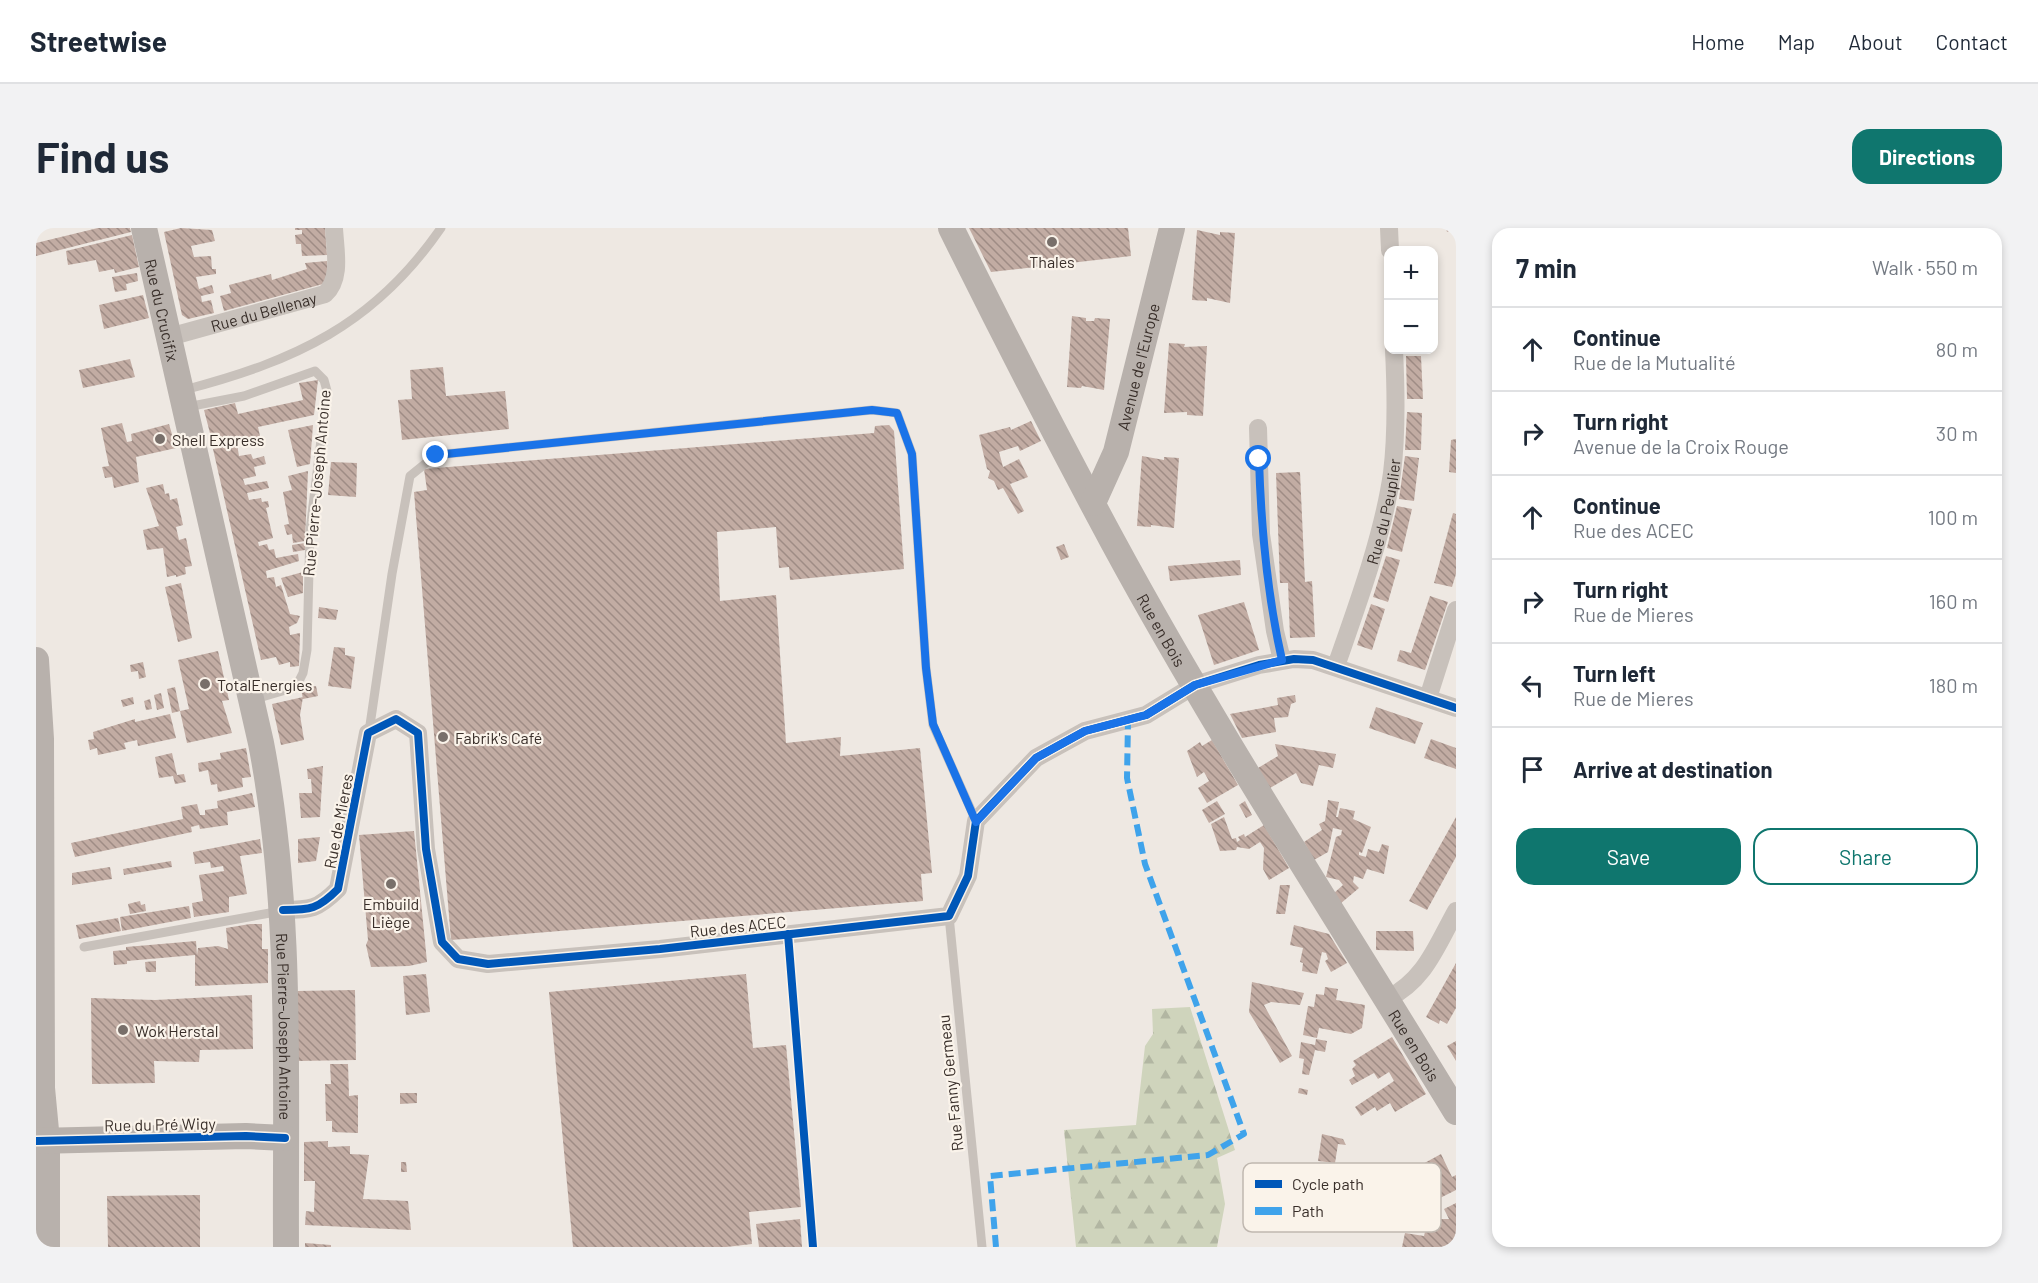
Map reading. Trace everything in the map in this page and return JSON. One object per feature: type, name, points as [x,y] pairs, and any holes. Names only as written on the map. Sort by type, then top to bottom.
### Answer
[{"type":"street","name":"Rue du Crucifix","points":[[144,228],[183,399]]},
{"type":"street","name":"Rue du Bellenay","points":[[169,337],[325,294],[333,286],[336,274],[334,228]]},
{"type":"street","name":"Rue en Bois","points":[[951,228],[1030,387],[1195,685],[1456,1112]]},
{"type":"street","name":"Avenue de l'Europe","points":[[1093,503],[1116,452],[1172,228]]},
{"type":"street","points":[[1389,228],[1390,246]]},
{"type":"street","name":"Rue du Peuplier","points":[[1336,666],[1365,583],[1392,475],[1395,445],[1394,354]]},
{"type":"street","name":"Rue Pierre-Joseph Antoine","points":[[183,399],[266,771],[283,910],[286,1247]]},
{"type":"street","points":[[1258,428],[1262,534],[1275,631],[1282,660]]},
{"type":"street","points":[[1428,698],[1456,610]]},
{"type":"street","points":[[36,660],[41,739],[41,1141],[47,1247]]},
{"type":"street","points":[[949,916],[968,876],[976,822],[1036,758],[1085,731],[1146,715],[1195,685],[1282,660],[1313,660],[1456,708]]},
{"type":"street","name":"Rue des ACEC","points":[[368,733],[396,720],[418,733],[426,849],[442,942],[458,959],[488,964],[626,952],[949,916]]},
{"type":"street","name":"Rue de Mieres","points":[[283,910],[304,910],[320,906],[338,889],[368,733]]},
{"type":"street","points":[[1387,999],[1406,990],[1419,976],[1456,911]]},
{"type":"street","name":"Rue du Pré Wigy","points":[[41,1141],[246,1136],[285,1138]]},
{"type":"lane","points":[[183,399],[255,370],[347,325],[389,292],[441,228]]},
{"type":"lane","name":"Rue Pierre-Joseph Antoine","points":[[183,399],[244,396],[315,371],[324,380],[327,391],[310,530],[307,650],[303,674],[298,683],[289,689],[251,700]]},
{"type":"lane","name":"Rue de Mieres","points":[[368,733],[392,574],[410,476],[436,455],[872,410],[897,413],[912,454],[926,668],[933,724],[976,822]]},
{"type":"lane","points":[[84,947],[283,910]]},
{"type":"lane","name":"Rue Fanny Germeau","points":[[949,916],[982,1247]]},
{"type":"green space","points":[[1190,1007],[1235,1150],[1217,1158],[1225,1204],[1217,1247],[1076,1247],[1064,1130],[1136,1125],[1145,1046],[1153,1034],[1152,1009]]},
{"type":"building","points":[[98,228],[130,228],[131,232],[36,256],[36,243]]},
{"type":"building","points":[[181,228],[212,230],[215,241],[191,246],[194,257],[211,256],[212,269],[216,269],[216,274],[196,277],[199,289],[212,285],[214,293],[201,296],[202,302],[211,300],[214,313],[188,319],[182,315],[164,232]]},
{"type":"building","points":[[295,228],[325,228],[327,255],[302,256],[301,244],[296,244],[295,235],[302,234],[302,230],[295,230]]},
{"type":"building","name":"Thales","points":[[969,228],[1128,228],[1131,256],[991,272]]},
{"type":"building","points":[[1446,228],[1456,228],[1456,239],[1452,230],[1447,232]]},
{"type":"building","points":[[1197,230],[1220,235],[1220,232],[1235,233],[1230,303],[1207,298],[1207,301],[1192,300]]},
{"type":"building","points":[[132,235],[139,267],[115,273],[114,269],[99,272],[96,260],[68,265],[66,251]]},
{"type":"building","points":[[327,261],[328,277],[323,284],[224,311],[220,296],[231,293],[229,285],[271,274],[272,280],[307,269],[305,263]]},
{"type":"building","points":[[137,273],[138,281],[126,284],[127,290],[115,292],[112,277]]},
{"type":"building","points":[[143,295],[149,318],[104,329],[99,305]]},
{"type":"building","points":[[1072,316],[1086,318],[1086,321],[1094,321],[1095,318],[1110,319],[1104,390],[1082,386],[1081,388],[1067,387]]},
{"type":"building","points":[[1169,343],[1185,344],[1184,347],[1207,346],[1203,416],[1187,415],[1187,412],[1164,413]]},
{"type":"building","points":[[1406,356],[1421,356],[1423,399],[1407,399]]},
{"type":"building","points":[[130,359],[135,377],[83,388],[79,370]]},
{"type":"building","points":[[443,367],[446,396],[505,391],[509,429],[402,440],[398,400],[412,399],[410,370]]},
{"type":"building","points":[[318,380],[314,415],[258,427],[260,436],[220,446],[218,435],[211,437],[204,410],[235,403],[238,414],[303,400],[299,383]]},
{"type":"building","points":[[1407,412],[1422,413],[1421,450],[1405,450]]},
{"type":"building","points":[[1031,421],[1041,441],[1020,451],[1018,446],[999,452],[1003,467],[1019,459],[1028,477],[1010,484],[1024,511],[1018,514],[1003,488],[998,490],[994,481],[988,478],[990,471],[987,469],[979,435],[1010,427],[1011,430]]},
{"type":"building","points":[[122,423],[127,442],[132,441],[131,434],[169,424],[176,448],[136,457],[139,482],[114,488],[112,477],[105,478],[102,467],[109,466],[101,428]]},
{"type":"building","points":[[313,425],[310,464],[297,467],[288,430]]},
{"type":"building","points":[[889,425],[894,431],[904,569],[790,580],[789,567],[779,568],[776,527],[717,532],[720,601],[776,595],[786,743],[841,737],[840,756],[920,748],[932,873],[921,874],[923,901],[451,940],[414,492],[427,490],[424,469],[874,433],[875,426]]},
{"type":"building","points":[[1456,439],[1456,473],[1449,472],[1451,440]]},
{"type":"building","points":[[237,444],[239,456],[251,454],[253,459],[264,456],[266,464],[254,467],[256,476],[243,479],[245,485],[267,481],[269,488],[247,493],[249,500],[261,498],[262,502],[268,501],[269,507],[266,508],[273,538],[258,542],[259,546],[267,544],[269,550],[274,549],[276,558],[298,554],[299,561],[266,571],[267,578],[274,577],[276,587],[281,585],[290,614],[300,616],[297,623],[289,627],[290,635],[300,633],[299,666],[290,667],[290,662],[279,665],[276,657],[261,660],[213,449]]},
{"type":"building","points":[[1142,456],[1164,460],[1164,457],[1179,458],[1174,528],[1137,526]]},
{"type":"building","points":[[1405,456],[1419,458],[1414,501],[1399,499]]},
{"type":"building","points":[[331,462],[357,463],[356,497],[328,495]]},
{"type":"building","points":[[308,471],[305,541],[293,543],[292,534],[287,535],[284,525],[289,524],[283,492],[292,490],[288,476]]},
{"type":"building","points":[[1300,472],[1305,582],[1312,581],[1315,637],[1290,638],[1288,583],[1280,583],[1276,473]]},
{"type":"building","points":[[163,484],[165,494],[169,493],[170,500],[177,498],[183,525],[176,527],[179,540],[186,538],[192,566],[185,567],[186,574],[176,577],[176,575],[167,577],[163,548],[147,550],[143,530],[159,526],[146,488]]},
{"type":"building","points":[[1397,506],[1412,509],[1402,552],[1387,548]]},
{"type":"building","points":[[1453,513],[1456,514],[1456,574],[1452,587],[1434,583]]},
{"type":"building","points":[[305,543],[305,550],[293,552],[292,545]]},
{"type":"building","points":[[1064,544],[1069,557],[1061,560],[1056,547]]},
{"type":"building","points":[[1386,556],[1400,560],[1388,602],[1373,597]]},
{"type":"building","points":[[1240,560],[1241,575],[1170,581],[1168,566]]},
{"type":"building","points":[[303,572],[303,593],[288,597],[281,578]]},
{"type":"building","points":[[181,583],[192,638],[178,642],[165,587]]},
{"type":"building","points":[[1430,596],[1448,602],[1425,670],[1397,661],[1400,650],[1411,653]]},
{"type":"building","points":[[1244,602],[1259,650],[1214,665],[1198,615]]},
{"type":"building","points":[[1371,604],[1385,609],[1372,650],[1357,645]]},
{"type":"building","points":[[319,607],[338,610],[336,620],[318,618]]},
{"type":"building","points":[[334,647],[345,648],[345,655],[355,657],[351,689],[328,686]]},
{"type":"building","points":[[218,651],[229,700],[222,701],[232,733],[187,743],[180,711],[189,709],[178,660]]},
{"type":"building","points":[[143,662],[146,677],[139,679],[138,671],[131,672],[130,665]]},
{"type":"building","points":[[316,686],[318,696],[303,699],[301,689]]},
{"type":"building","points":[[175,687],[180,711],[172,713],[167,689]]},
{"type":"building","points":[[161,693],[164,708],[157,710],[154,695]]},
{"type":"building","points":[[1295,695],[1296,702],[1291,704],[1288,717],[1274,718],[1276,732],[1242,738],[1230,714],[1278,705],[1277,698]]},
{"type":"building","points":[[133,697],[134,704],[123,707],[121,700]]},
{"type":"building","points":[[303,697],[300,715],[304,740],[281,745],[272,704]]},
{"type":"building","points":[[150,699],[152,709],[146,710],[144,701]]},
{"type":"building","points":[[1376,707],[1423,723],[1415,744],[1369,728]]},
{"type":"building","points":[[170,714],[176,738],[138,746],[137,740],[124,743],[126,749],[98,755],[97,748],[90,750],[88,740],[94,739],[93,732],[135,719],[135,722]]},
{"type":"building","points":[[1431,739],[1456,748],[1456,769],[1424,758]]},
{"type":"building","points":[[1212,740],[1238,785],[1207,803],[1198,788],[1209,781],[1204,772],[1197,777],[1187,751],[1200,742],[1202,746]]},
{"type":"building","points":[[1275,744],[1336,754],[1333,768],[1319,765],[1313,786],[1301,783],[1296,773],[1270,788],[1258,768],[1278,756]]},
{"type":"building","points":[[246,748],[251,777],[242,778],[243,787],[218,792],[217,784],[211,785],[208,770],[199,772],[198,763],[221,759],[220,753]]},
{"type":"building","points":[[172,753],[177,775],[184,774],[186,782],[175,784],[173,776],[159,778],[155,757]]},
{"type":"building","points":[[323,766],[320,817],[301,818],[299,793],[312,793],[311,779],[308,779],[307,769]]},
{"type":"building","points":[[252,793],[255,807],[227,812],[228,825],[200,829],[199,825],[191,827],[192,832],[75,857],[71,843],[183,819],[181,807],[197,804],[200,815],[205,815],[205,810],[218,808],[217,801]]},
{"type":"building","points":[[1328,800],[1339,802],[1336,817],[1338,817],[1340,808],[1355,811],[1353,819],[1371,827],[1362,853],[1359,852],[1359,855],[1366,857],[1368,849],[1379,852],[1382,844],[1389,846],[1384,874],[1367,869],[1363,879],[1354,876],[1353,882],[1359,888],[1340,904],[1334,893],[1343,885],[1339,880],[1326,877],[1336,837],[1341,835],[1342,830],[1333,828],[1328,852],[1314,860],[1304,842],[1322,830],[1319,824],[1325,821]]},
{"type":"building","points":[[1217,801],[1225,814],[1209,823],[1202,810]]},
{"type":"building","points":[[1245,801],[1252,815],[1246,818],[1239,805]]},
{"type":"building","points":[[1224,817],[1232,839],[1236,838],[1237,842],[1240,840],[1238,837],[1244,834],[1245,837],[1264,825],[1289,868],[1269,880],[1263,869],[1264,848],[1260,842],[1249,849],[1237,847],[1236,850],[1220,851],[1211,824]]},
{"type":"building","points":[[1456,817],[1456,857],[1427,910],[1409,901]]},
{"type":"building","name":"Embuild Liège","points":[[414,831],[427,962],[409,966],[371,967],[366,945],[368,940],[359,835]]},
{"type":"building","points":[[320,837],[316,861],[298,863],[298,839]]},
{"type":"building","points":[[260,839],[262,853],[240,856],[247,894],[229,897],[229,912],[194,917],[192,903],[203,901],[199,875],[224,871],[223,866],[211,868],[210,862],[195,864],[193,852]]},
{"type":"building","points":[[171,861],[172,867],[124,875],[123,869]]},
{"type":"building","points":[[110,867],[112,879],[72,885],[72,873]]},
{"type":"building","points":[[1280,885],[1290,885],[1285,914],[1276,914]]},
{"type":"building","points":[[140,901],[141,905],[145,904],[146,911],[130,914],[128,904]]},
{"type":"building","points":[[189,906],[191,918],[122,931],[120,917]]},
{"type":"building","points":[[118,918],[121,931],[79,939],[76,925]]},
{"type":"building","points":[[262,924],[262,949],[268,949],[268,983],[195,986],[195,955],[127,961],[127,964],[114,965],[113,951],[126,950],[126,947],[196,941],[197,955],[198,948],[218,946],[228,949],[226,928]]},
{"type":"building","points":[[1294,925],[1329,934],[1347,963],[1331,972],[1325,961],[1328,959],[1326,953],[1322,952],[1317,974],[1302,971],[1303,963],[1300,962],[1303,948],[1290,945]]},
{"type":"building","points":[[1376,931],[1413,931],[1414,951],[1376,950]]},
{"type":"building","points":[[156,961],[156,972],[146,972],[145,962]]},
{"type":"building","points":[[1456,963],[1456,1008],[1447,1024],[1440,1020],[1439,1024],[1426,1017]]},
{"type":"building","points":[[426,974],[430,1012],[406,1015],[403,976]]},
{"type":"building","points":[[746,974],[753,1048],[786,1045],[801,1207],[749,1212],[752,1244],[726,1247],[573,1247],[549,992]]},
{"type":"building","points":[[1252,982],[1304,993],[1300,1005],[1271,1002],[1264,1005],[1292,1056],[1280,1063],[1249,1012]]},
{"type":"building","points":[[1325,987],[1338,989],[1336,1000],[1365,1005],[1362,1028],[1351,1034],[1319,1028],[1317,1038],[1303,1035],[1308,1006],[1314,1007],[1316,994],[1324,995]]},
{"type":"building","points":[[355,990],[356,1060],[298,1061],[297,991]]},
{"type":"building","points":[[252,995],[253,1049],[200,1050],[199,1062],[154,1061],[155,1083],[92,1084],[91,998],[155,1000]]},
{"type":"building","points":[[1392,1037],[1426,1094],[1395,1112],[1390,1103],[1377,1111],[1375,1107],[1361,1116],[1355,1107],[1394,1081],[1389,1072],[1378,1079],[1374,1073],[1352,1085],[1349,1080],[1355,1076],[1352,1069],[1356,1065],[1353,1061]]},
{"type":"building","points":[[1316,1039],[1327,1041],[1325,1052],[1315,1050],[1309,1075],[1302,1074],[1304,1059],[1299,1058],[1301,1042],[1315,1045]]},
{"type":"building","points":[[1456,1041],[1456,1061],[1447,1046]]},
{"type":"building","points":[[330,1064],[348,1064],[349,1096],[358,1095],[358,1133],[332,1132],[332,1121],[326,1121],[325,1084],[331,1084]]},
{"type":"building","points":[[1299,1088],[1308,1090],[1307,1095],[1298,1093]]},
{"type":"building","points":[[400,1093],[417,1093],[417,1103],[400,1104]]},
{"type":"building","points":[[1322,1134],[1343,1139],[1346,1145],[1338,1144],[1335,1163],[1318,1161]]},
{"type":"building","points":[[328,1141],[328,1147],[350,1146],[350,1154],[369,1155],[363,1199],[408,1201],[411,1230],[305,1225],[306,1211],[314,1212],[315,1181],[304,1181],[304,1142]]},
{"type":"building","points":[[1441,1154],[1452,1177],[1456,1175],[1456,1190],[1441,1198],[1441,1163],[1424,1163]]},
{"type":"building","points":[[401,1162],[406,1162],[407,1172],[401,1172]]},
{"type":"building","points":[[200,1195],[200,1247],[108,1247],[107,1196]]},
{"type":"building","points":[[1456,1203],[1456,1247],[1402,1247],[1405,1233],[1424,1236],[1425,1232],[1441,1232],[1441,1219],[1449,1219],[1444,1209]]},
{"type":"building","points":[[800,1219],[802,1247],[759,1247],[756,1224]]},
{"type":"building","points":[[305,1243],[331,1245],[331,1247],[305,1247]]},
{"type":"marked path","points":[[996,1247],[990,1176],[1208,1155],[1244,1134],[1145,864],[1127,778],[1128,721]]},
{"type":"cycle path","points":[[283,910],[313,907],[325,901],[338,889],[368,733],[396,719],[418,733],[426,849],[442,942],[458,959],[488,964],[660,949],[949,916],[968,876],[976,821],[1036,758],[1085,731],[1146,715],[1195,685],[1259,665],[1294,659],[1313,660],[1456,708]]},
{"type":"cycle path","points":[[788,934],[813,1247]]},
{"type":"cycle path","points":[[36,1141],[246,1136],[285,1138]]},
{"type":"place","name":"Thales","points":[[1052,242]]},
{"type":"place","name":"Shell Express","points":[[160,439]]},
{"type":"place","name":"TotalEnergies","points":[[205,684]]},
{"type":"place","name":"Fabrik's Café","points":[[443,737]]},
{"type":"place","name":"Embuild Liège","points":[[391,884]]},
{"type":"place","name":"Wok Herstal","points":[[123,1030]]},
{"type":"route","points":[[436,455],[481,449],[580,442],[872,410],[897,413],[912,454],[926,668],[933,724],[976,822],[1036,758],[1085,731],[1146,715],[1195,685],[1259,664],[1282,660],[1275,631],[1270,583],[1265,561],[1259,459]]}]
